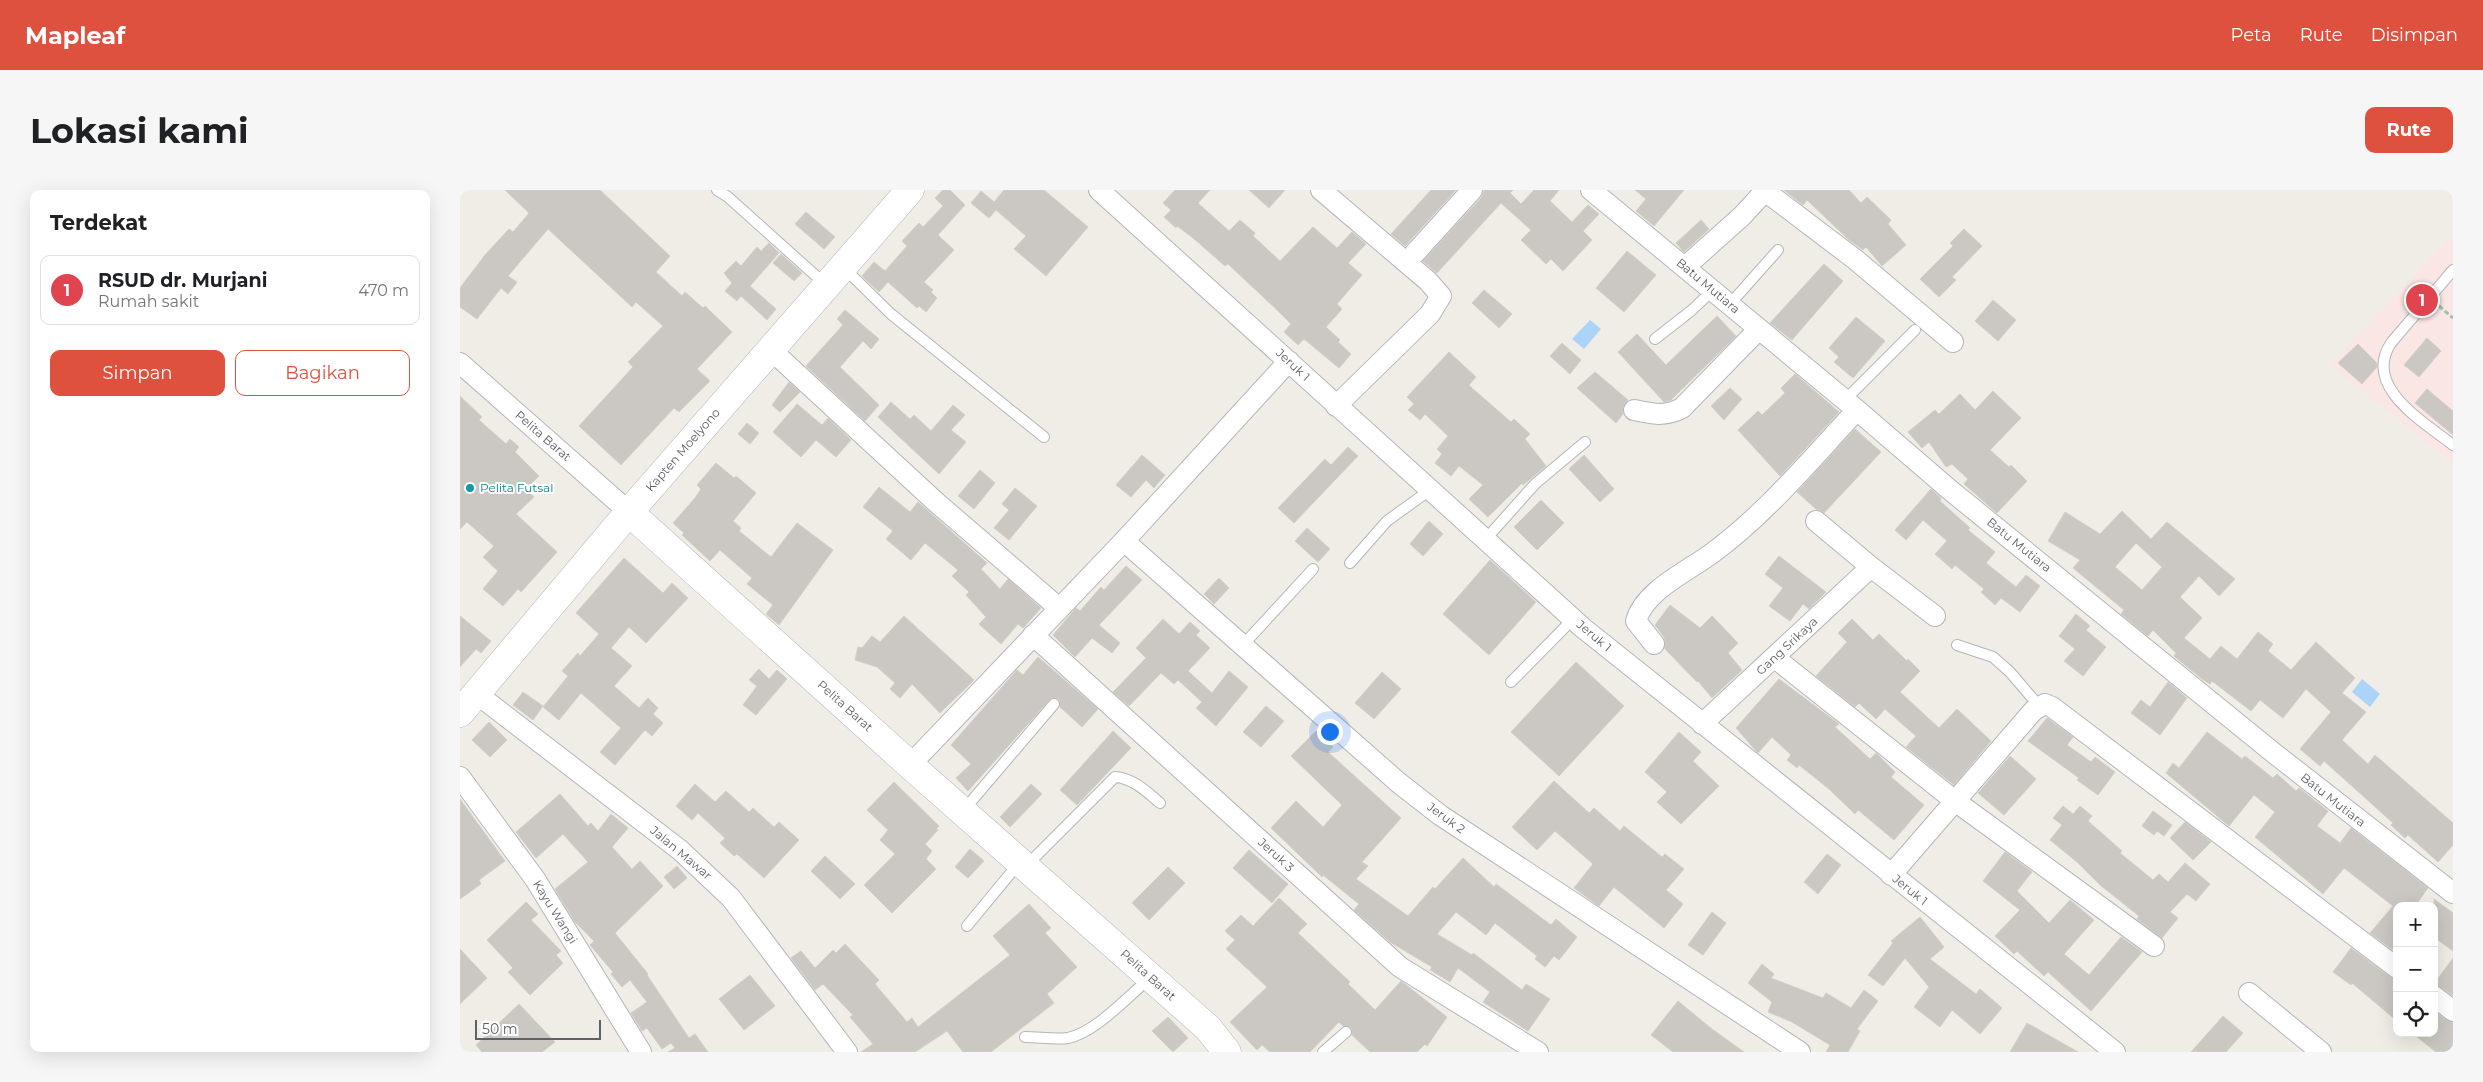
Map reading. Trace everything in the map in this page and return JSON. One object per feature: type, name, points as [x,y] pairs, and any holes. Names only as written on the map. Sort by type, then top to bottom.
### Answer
[{"type":"street","name":"Kapten Moelyono","points":[[468,703],[629,512],[910,190]]},
{"type":"street","name":"Jeruk 1","points":[[1099,190],[1573,619],[1891,875],[2115,1052]]},
{"type":"street","points":[[1321,190],[1428,281],[1441,296],[1430,314],[1336,406]]},
{"type":"street","points":[[1415,253],[1472,190]]},
{"type":"street","name":"Batu Mutiara","points":[[1591,190],[1851,405],[1950,490],[2275,754],[2453,892]]},
{"type":"street","points":[[1685,267],[1742,216],[1764,191],[1856,260],[1953,342]]},
{"type":"street","points":[[1634,410],[1660,415],[1672,413],[1682,408],[1759,329]]},
{"type":"street","points":[[770,349],[936,503],[1059,608]]},
{"type":"street","points":[[910,765],[1124,541],[1289,361]]},
{"type":"street","name":"Pelita Barat","points":[[462,369],[629,512],[910,765],[1208,1028],[1227,1052]]},
{"type":"street","points":[[1654,644],[1636,621],[1645,604],[1667,584],[1737,534],[1851,405]]},
{"type":"street","points":[[1816,521],[1871,567],[1935,616]]},
{"type":"street","name":"Jeruk 2","points":[[1124,541],[1400,783],[1440,815],[1800,1052]]},
{"type":"street","name":"Gang Srikaya","points":[[1702,724],[1871,567]]},
{"type":"street","name":"Jeruk 3","points":[[1033,635],[1400,967],[1538,1052]]},
{"type":"street","points":[[1775,658],[1955,801],[2154,946]]},
{"type":"street","name":"Jalan Mawar","points":[[468,703],[680,850],[713,880],[731,898],[847,1052]]},
{"type":"street","points":[[1891,875],[2039,706],[2045,704],[2052,707],[2393,965]]},
{"type":"street","name":"Kayu Wangi","points":[[460,777],[534,879],[641,1052]]},
{"type":"street","points":[[2249,993],[2321,1052]]},
{"type":"street","points":[[2438,999],[2453,1011]]},
{"type":"lane","points":[[717,190],[834,276],[891,314],[1044,437]]},
{"type":"lane","points":[[1730,304],[1778,250]]},
{"type":"lane","points":[[2453,270],[2385,351],[2383,361],[2386,379],[2399,402],[2453,445]]},
{"type":"lane","points":[[1655,339],[1692,310],[1713,290]]},
{"type":"lane","points":[[1851,405],[1915,330]]},
{"type":"lane","points":[[1485,540],[1535,484],[1585,442]]},
{"type":"lane","points":[[1350,562],[1387,521],[1430,490]]},
{"type":"lane","points":[[1243,645],[1313,569]]},
{"type":"lane","points":[[1511,682],[1573,619]]},
{"type":"lane","points":[[1957,645],[1993,656],[2010,672],[2039,706]]},
{"type":"lane","points":[[963,812],[1054,704]]},
{"type":"lane","points":[[967,926],[1023,864],[1115,777],[1125,777],[1160,803]]},
{"type":"lane","points":[[1025,1036],[1066,1038],[1078,1035],[1090,1028],[1150,978]]},
{"type":"lane","points":[[1323,1052],[1346,1032]]},
{"type":"path","points":[[2429,298],[2453,318]]},
{"type":"shaded area","points":[[2453,234],[2453,463],[2331,365]]},
{"type":"water","points":[[1590,320],[1601,329],[1584,349],[1572,339]]},
{"type":"water","points":[[2362,679],[2380,694],[2370,707],[2352,692]]},
{"type":"building","points":[[505,190],[600,190],[670,256],[656,272],[682,296],[685,292],[703,308],[705,306],[732,332],[697,369],[710,381],[679,412],[674,408],[621,465],[579,426],[633,367],[628,362],[663,326],[636,302],[632,307],[548,229],[508,276],[517,282],[508,294],[501,288],[477,319],[460,307],[460,288],[485,255],[509,229],[513,232],[529,213]]},
{"type":"building","points":[[943,190],[950,190],[965,205],[938,235],[954,250],[924,282],[933,290],[931,292],[937,298],[926,312],[919,306],[917,308],[888,282],[879,292],[862,276],[874,262],[885,271],[907,246],[902,241],[919,223],[923,227],[943,206],[935,198]]},
{"type":"building","points":[[1004,190],[1044,190],[1088,227],[1046,276],[1014,249],[1026,236],[996,210],[989,218],[971,203],[981,191],[994,202]]},
{"type":"building","points":[[1175,190],[1210,190],[1198,203],[1229,231],[1240,220],[1255,233],[1253,236],[1280,261],[1313,227],[1337,248],[1352,232],[1366,244],[1348,263],[1362,275],[1337,304],[1342,309],[1326,327],[1351,354],[1339,368],[1304,339],[1298,345],[1284,332],[1291,324],[1276,309],[1228,264],[1225,266],[1193,238],[1177,226],[1176,228],[1164,217],[1171,210],[1163,203]]},
{"type":"building","points":[[1249,190],[1285,190],[1269,208]]},
{"type":"building","points":[[1431,190],[1456,190],[1405,246],[1391,234]]},
{"type":"building","points":[[1484,190],[1513,190],[1510,193],[1521,204],[1534,190],[1559,190],[1550,201],[1572,222],[1588,205],[1599,214],[1583,231],[1592,240],[1563,271],[1551,259],[1546,264],[1521,240],[1531,230],[1501,203],[1437,273],[1423,261],[1481,198]]},
{"type":"building","points":[[1635,190],[1684,190],[1654,226],[1636,211],[1646,199]]},
{"type":"building","points":[[1784,190],[1849,190],[1861,203],[1867,197],[1891,220],[1888,224],[1906,245],[1882,266],[1866,247],[1863,250],[1848,239],[1807,200],[1803,205]]},
{"type":"building","points":[[806,212],[835,237],[824,249],[795,224]]},
{"type":"building","points":[[1701,220],[1709,229],[1684,252],[1676,243]]},
{"type":"building","points":[[1964,229],[1982,246],[1952,277],[1956,280],[1939,297],[1920,279],[1953,246],[1950,243]]},
{"type":"building","points":[[769,243],[779,253],[750,286],[776,309],[767,320],[741,296],[737,301],[725,291],[732,283],[724,273],[736,261],[741,266],[757,247],[761,251]]},
{"type":"building","points":[[1627,251],[1656,275],[1624,312],[1596,288]]},
{"type":"building","points":[[781,254],[802,273],[794,281],[773,263]]},
{"type":"building","points":[[1824,264],[1843,281],[1792,340],[1770,323]]},
{"type":"building","points":[[1484,290],[1512,314],[1499,328],[1472,303]]},
{"type":"building","points":[[1993,300],[2016,320],[1998,341],[1975,321]]},
{"type":"building","points":[[845,310],[879,339],[871,349],[863,341],[840,367],[879,405],[865,421],[806,366],[843,325],[837,319]]},
{"type":"building","points":[[1717,316],[1736,336],[1671,400],[1664,402],[1618,352],[1637,334],[1666,365]]},
{"type":"building","points":[[1856,317],[1885,341],[1853,378],[1834,362],[1839,357],[1829,348]]},
{"type":"building","points":[[2427,338],[2441,351],[2419,377],[2404,365]]},
{"type":"building","points":[[1562,343],[1581,360],[1570,374],[1550,356]]},
{"type":"building","points":[[2358,344],[2377,363],[2377,367],[2362,384],[2338,363]]},
{"type":"building","points":[[1449,352],[1476,377],[1469,385],[1511,422],[1514,419],[1530,434],[1525,439],[1546,466],[1523,485],[1522,483],[1488,517],[1469,499],[1483,485],[1459,466],[1451,476],[1435,463],[1442,454],[1437,449],[1448,436],[1425,414],[1420,420],[1408,410],[1414,404],[1407,397]]},
{"type":"building","points":[[1595,372],[1628,400],[1623,407],[1623,414],[1616,423],[1577,388]]},
{"type":"building","points":[[1795,374],[1839,412],[1780,476],[1738,430],[1758,411],[1762,415],[1785,393],[1781,388]]},
{"type":"building","points":[[789,382],[800,392],[780,412],[772,405]]},
{"type":"building","points":[[1730,388],[1742,399],[1724,420],[1711,406]]},
{"type":"building","points":[[2427,389],[2453,411],[2453,435],[2415,403]]},
{"type":"building","points":[[1993,391],[2021,418],[1990,450],[2009,467],[2011,465],[2027,481],[1997,513],[1964,484],[1968,479],[1952,464],[1946,467],[1929,442],[1922,448],[1908,432],[1935,410],[1939,414],[1960,394],[1975,410]]},
{"type":"building","points":[[460,396],[482,417],[479,420],[506,444],[510,439],[519,447],[515,452],[539,476],[526,489],[534,497],[516,514],[557,552],[521,592],[518,589],[503,606],[483,589],[498,571],[483,557],[494,546],[467,522],[460,529]]},
{"type":"building","points":[[891,402],[910,419],[914,415],[931,431],[953,405],[965,415],[951,430],[966,442],[939,474],[878,417]]},
{"type":"building","points":[[797,404],[822,425],[828,418],[851,440],[836,457],[816,440],[801,457],[773,432]]},
{"type":"building","points":[[747,423],[759,433],[750,444],[738,434]]},
{"type":"building","points":[[1855,429],[1881,452],[1824,513],[1816,509],[1797,492]]},
{"type":"building","points":[[1348,447],[1358,456],[1294,523],[1278,508],[1325,459],[1331,465]]},
{"type":"building","points":[[1142,455],[1165,475],[1154,488],[1146,480],[1131,497],[1116,485]]},
{"type":"building","points":[[1584,455],[1614,489],[1600,502],[1569,469]]},
{"type":"building","points":[[716,463],[734,478],[736,476],[756,493],[733,521],[741,528],[739,531],[771,557],[797,523],[833,550],[779,625],[766,614],[773,605],[747,584],[752,578],[720,550],[710,561],[682,535],[684,533],[673,523],[695,498],[701,489],[697,485]]},
{"type":"building","points":[[980,470],[995,483],[974,509],[958,496]]},
{"type":"building","points":[[879,487],[910,512],[918,502],[987,563],[981,569],[1000,589],[1008,579],[1041,608],[1023,628],[1018,624],[1001,644],[979,624],[986,617],[966,595],[969,592],[952,576],[958,570],[925,543],[911,560],[886,539],[893,531],[863,507]]},
{"type":"building","points":[[1015,488],[1037,506],[1009,540],[994,528],[1009,510],[1002,504]]},
{"type":"building","points":[[1931,489],[1941,498],[1940,501],[1970,528],[1968,530],[1995,552],[1986,563],[2016,587],[2026,575],[2040,586],[2020,612],[2001,598],[1995,605],[1981,592],[1984,589],[1955,565],[1952,569],[1935,554],[1947,541],[1923,520],[1906,540],[1895,530]]},
{"type":"building","points":[[1541,500],[1564,523],[1537,550],[1514,527]]},
{"type":"building","points":[[2122,511],[2151,539],[2167,522],[2235,579],[2219,596],[2199,576],[2180,597],[2202,618],[2184,638],[2210,659],[2221,646],[2237,659],[2258,632],[2273,644],[2268,651],[2291,670],[2316,642],[2355,678],[2342,693],[2366,712],[2342,740],[2368,764],[2375,755],[2453,823],[2453,845],[2438,862],[2408,835],[2405,838],[2391,825],[2393,823],[2324,761],[2320,766],[2300,749],[2331,712],[2306,689],[2283,718],[2260,700],[2251,711],[2212,681],[2210,684],[2202,679],[2174,656],[2176,653],[2153,630],[2148,636],[2121,614],[2124,610],[2073,568],[2080,560],[2048,541],[2065,512],[2100,534]],"holes":[[[2136,543],[2162,567],[2142,590],[2115,567]]]},
{"type":"building","points":[[1429,521],[1443,534],[1423,556],[1410,544]]},
{"type":"building","points":[[1307,528],[1330,549],[1318,562],[1295,541]]},
{"type":"building","points":[[1779,556],[1826,592],[1809,609],[1803,604],[1790,621],[1769,606],[1783,588],[1765,574]]},
{"type":"building","points":[[624,558],[663,593],[672,583],[688,598],[646,643],[629,627],[611,648],[632,666],[614,686],[639,708],[648,698],[658,708],[653,714],[663,723],[652,736],[645,730],[615,765],[600,752],[621,728],[581,693],[559,720],[543,707],[568,676],[562,671],[578,653],[580,656],[599,634],[576,613]]},
{"type":"building","points":[[1490,560],[1536,602],[1489,655],[1443,614]]},
{"type":"building","points":[[1126,566],[1142,580],[1099,625],[1120,643],[1112,653],[1092,638],[1075,657],[1053,635],[1076,608],[1080,611],[1101,587],[1104,590]]},
{"type":"building","points":[[1219,578],[1229,588],[1214,604],[1204,594]]},
{"type":"building","points":[[1670,605],[1700,628],[1712,616],[1738,643],[1728,653],[1742,670],[1712,698],[1698,681],[1665,649],[1664,637],[1655,625]]},
{"type":"building","points":[[2076,614],[2090,626],[2086,630],[2106,647],[2083,676],[2064,661],[2075,649],[2059,636]]},
{"type":"building","points":[[460,616],[491,641],[481,653],[476,649],[460,667]]},
{"type":"building","points":[[904,616],[974,680],[940,713],[912,684],[900,698],[890,689],[895,683],[877,667],[855,660],[858,647],[862,648],[872,636],[880,642]]},
{"type":"building","points":[[1163,619],[1179,634],[1190,622],[1200,631],[1196,635],[1210,648],[1188,671],[1212,693],[1229,671],[1248,687],[1216,726],[1196,708],[1202,702],[1178,680],[1174,684],[1161,673],[1129,706],[1113,692],[1146,658],[1136,648]]},
{"type":"building","points":[[1852,619],[1873,640],[1879,634],[1920,671],[1900,692],[1939,728],[1957,709],[1991,741],[1954,785],[1906,747],[1916,736],[1885,709],[1876,719],[1859,703],[1855,707],[1816,676],[1847,642],[1838,633]]},
{"type":"building","points":[[1038,657],[1098,709],[1082,727],[1060,707],[1059,699],[1051,698],[968,791],[956,778],[971,764],[951,745],[1017,670],[1023,675]]},
{"type":"building","points":[[1576,662],[1624,706],[1559,776],[1511,732]]},
{"type":"building","points":[[759,669],[769,679],[777,670],[787,679],[756,715],[743,705],[757,686],[749,680]]},
{"type":"building","points":[[1382,672],[1401,689],[1374,719],[1355,703]]},
{"type":"building","points":[[1779,679],[1839,724],[1835,727],[1870,759],[1876,753],[1895,772],[1891,777],[1924,805],[1894,840],[1858,810],[1855,814],[1829,789],[1799,765],[1797,768],[1787,760],[1791,755],[1772,737],[1758,753],[1736,728]]},
{"type":"building","points":[[2168,682],[2187,698],[2160,735],[2131,713],[2141,700],[2150,707]]},
{"type":"building","points":[[523,692],[543,706],[533,720],[513,705]]},
{"type":"building","points":[[1266,706],[1284,721],[1261,747],[1243,732]]},
{"type":"building","points":[[2047,718],[2073,737],[2067,745],[2091,762],[2095,757],[2115,772],[2098,795],[2077,780],[2079,778],[2028,741]]},
{"type":"building","points":[[489,722],[507,740],[490,757],[472,740]]},
{"type":"building","points":[[1113,731],[1131,748],[1077,805],[1060,790]]},
{"type":"building","points":[[1316,731],[1333,747],[1328,752],[1401,818],[1362,862],[1368,866],[1356,879],[1408,916],[1433,887],[1435,889],[1463,858],[1494,887],[1496,884],[1551,925],[1556,919],[1577,937],[1559,960],[1554,956],[1545,967],[1535,959],[1537,956],[1495,923],[1486,935],[1456,912],[1437,934],[1472,955],[1473,953],[1522,990],[1526,984],[1550,999],[1528,1031],[1483,1002],[1490,992],[1458,968],[1450,982],[1430,970],[1432,967],[1390,942],[1354,910],[1359,904],[1323,875],[1322,877],[1271,828],[1296,801],[1323,827],[1342,805],[1291,756]]},
{"type":"building","points":[[1679,732],[1701,752],[1693,761],[1719,786],[1681,824],[1657,802],[1667,792],[1645,772]]},
{"type":"building","points":[[2207,732],[2242,759],[2245,756],[2273,778],[2277,774],[2296,791],[2299,788],[2328,811],[2317,826],[2340,843],[2351,828],[2428,888],[2418,902],[2393,902],[2393,906],[2344,868],[2323,894],[2255,837],[2275,812],[2254,795],[2229,826],[2166,773],[2173,763],[2179,768]]},
{"type":"building","points":[[2010,756],[2036,779],[2004,815],[1978,793]]},
{"type":"building","points":[[1554,781],[1589,813],[1594,808],[1620,831],[1624,826],[1662,857],[1665,854],[1684,869],[1666,890],[1683,904],[1664,928],[1614,887],[1599,906],[1574,888],[1593,864],[1555,831],[1537,850],[1512,827]]},
{"type":"building","points":[[894,782],[939,826],[936,829],[938,830],[925,844],[932,851],[926,859],[936,869],[892,913],[864,885],[895,854],[880,840],[888,830],[867,810]]},
{"type":"building","points":[[695,784],[715,802],[726,791],[749,812],[753,808],[774,827],[779,822],[799,840],[764,878],[737,854],[734,856],[720,843],[725,838],[698,813],[692,820],[676,806]]},
{"type":"building","points":[[1031,784],[1042,794],[1010,827],[1000,817]]},
{"type":"building","points":[[560,794],[588,826],[591,823],[598,831],[611,814],[628,828],[612,847],[632,869],[640,861],[663,886],[615,933],[648,974],[689,1038],[695,1034],[708,1052],[668,1052],[675,1048],[671,1043],[662,1049],[647,1028],[642,1031],[631,1013],[647,1002],[630,980],[622,987],[611,974],[613,972],[590,945],[594,941],[575,922],[555,889],[588,862],[563,834],[536,858],[516,832]]},
{"type":"building","points":[[460,799],[505,861],[479,880],[481,884],[460,899]]},
{"type":"building","points":[[2063,806],[2073,814],[2080,806],[2092,816],[2088,821],[2122,851],[2120,853],[2153,880],[2159,874],[2168,882],[2185,863],[2210,884],[2196,901],[2187,894],[2170,912],[2178,918],[2162,938],[2137,919],[2139,916],[2100,885],[2077,862],[2050,840],[2062,825],[2053,818]]},
{"type":"building","points":[[2153,811],[2172,825],[2164,836],[2157,831],[2154,835],[2142,826]]},
{"type":"building","points":[[2185,822],[2211,842],[2193,860],[2170,838]]},
{"type":"building","points":[[970,849],[984,861],[968,878],[955,867]]},
{"type":"building","points":[[1249,850],[1288,884],[1272,903],[1233,868]]},
{"type":"building","points":[[2005,852],[2032,872],[2017,891],[2049,923],[2070,900],[2094,920],[2064,954],[2089,975],[2121,937],[2142,952],[2091,1011],[2048,972],[2044,976],[2017,951],[2014,954],[1995,936],[2020,910],[1983,881]]},
{"type":"building","points":[[1827,854],[1841,865],[1818,894],[1804,882]]},
{"type":"building","points":[[825,856],[855,884],[840,899],[811,871]]},
{"type":"building","points":[[677,866],[687,878],[674,889],[664,877]]},
{"type":"building","points":[[1168,867],[1185,883],[1149,920],[1132,903]]},
{"type":"building","points":[[1279,898],[1307,924],[1298,933],[1350,982],[1348,984],[1375,1010],[1401,981],[1447,1017],[1427,1046],[1425,1044],[1417,1052],[1370,1052],[1352,1035],[1351,1027],[1343,1026],[1339,1022],[1310,1052],[1270,1052],[1262,1045],[1257,1050],[1230,1022],[1267,987],[1226,949],[1235,940],[1225,931],[1241,915],[1253,926]]},
{"type":"building","points":[[2434,899],[2453,913],[2453,951],[2438,940],[2438,902],[2434,902]]},
{"type":"building","points":[[526,902],[538,914],[531,920],[561,951],[556,955],[563,963],[530,995],[508,972],[513,968],[487,940]]},
{"type":"building","points":[[1029,904],[1051,928],[1045,933],[1077,967],[1047,994],[1054,1003],[991,1052],[963,1052],[947,1031],[915,1052],[861,1052],[873,1044],[850,1017],[853,1015],[823,984],[815,990],[791,958],[801,951],[815,968],[833,950],[836,953],[845,944],[879,980],[875,984],[907,1022],[912,1018],[918,1027],[1010,955],[993,936]]},
{"type":"building","points":[[2393,906],[2393,950],[2370,933]]},
{"type":"building","points":[[1712,912],[1726,923],[1703,955],[1688,945]]},
{"type":"building","points":[[1920,917],[1944,947],[1930,959],[1976,994],[1980,989],[2002,1008],[1980,1034],[1952,1010],[1940,1027],[1914,1007],[1929,987],[1905,958],[1883,986],[1868,975],[1893,943],[1891,941]]},
{"type":"building","points":[[2351,948],[2393,978],[2393,1018],[2352,983],[2351,985],[2333,972]]},
{"type":"building","points":[[460,949],[487,978],[460,1004]]},
{"type":"building","points":[[2453,958],[2453,996],[2438,986],[2438,979]]},
{"type":"building","points":[[1762,964],[1774,974],[1771,978],[1823,998],[1826,993],[1851,1008],[1864,990],[1878,1001],[1857,1029],[1860,1031],[1848,1052],[1826,1052],[1830,1045],[1792,1022],[1768,1012],[1772,1002],[1748,983]]},
{"type":"building","points":[[750,975],[775,1006],[744,1030],[719,999]]},
{"type":"building","points":[[1678,1001],[1744,1052],[1673,1052],[1651,1035]]},
{"type":"building","points":[[519,1004],[555,1042],[542,1052],[482,1052],[476,1045]]},
{"type":"building","points":[[2438,1014],[2453,1023],[2453,1052],[2436,1052],[2417,1037],[2438,1037]]},
{"type":"building","points":[[2223,1016],[2243,1033],[2226,1052],[2191,1052]]},
{"type":"building","points":[[1168,1017],[1188,1038],[1173,1052],[1152,1031]]},
{"type":"building","points":[[2027,1023],[2078,1052],[2010,1052]]},
{"type":"place","name":"RSUD dr. Murjani","points":[[2422,300]]},
{"type":"place","name":"Pelita Futsal","points":[[470,488]]}]
